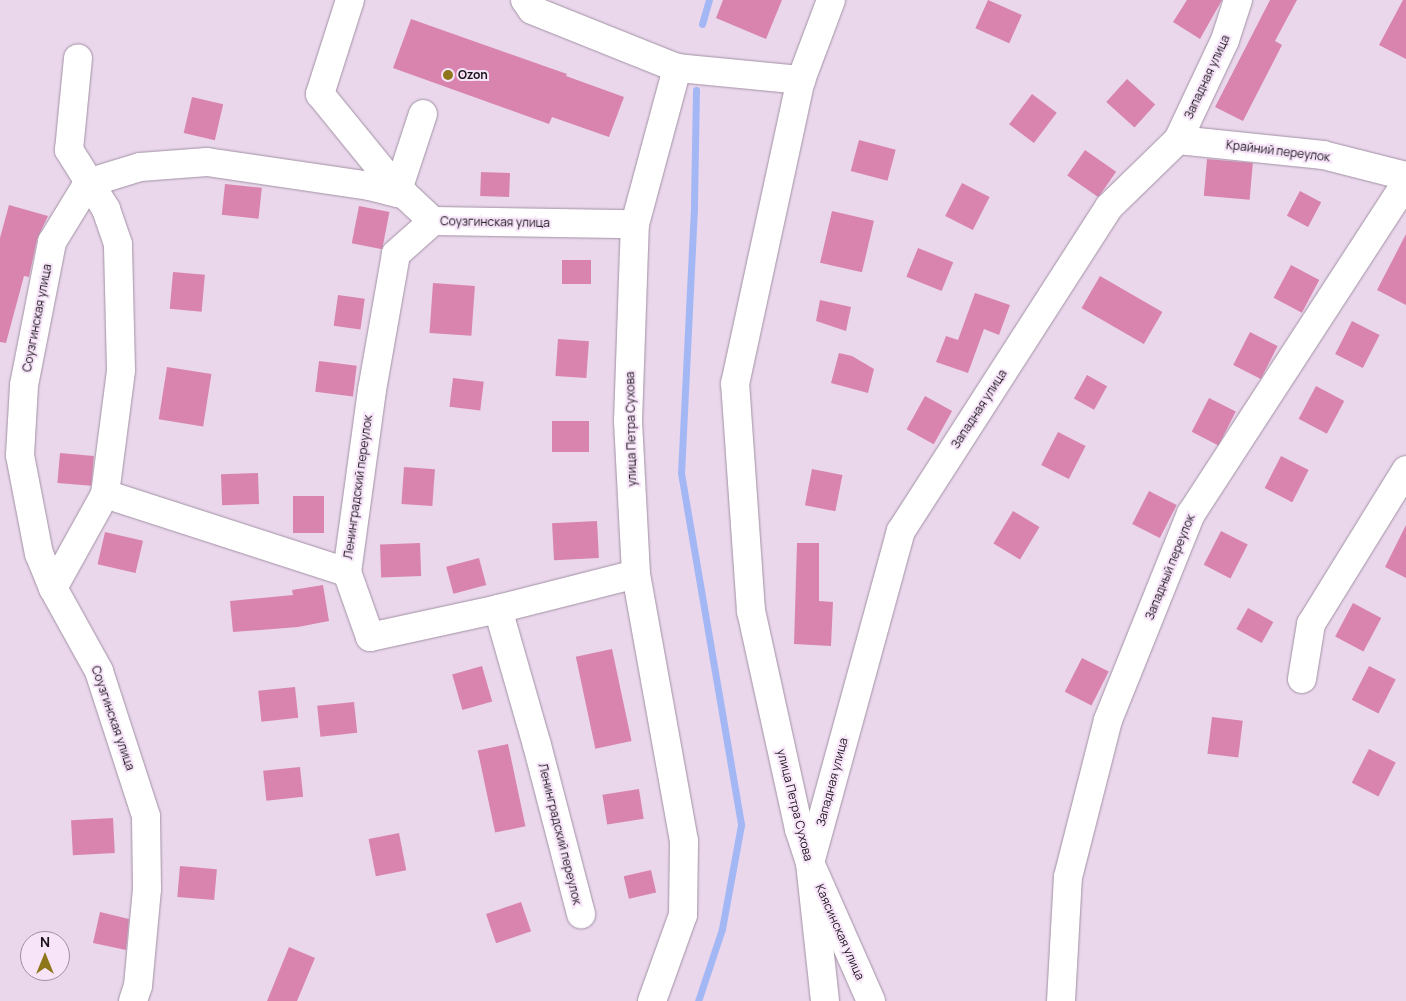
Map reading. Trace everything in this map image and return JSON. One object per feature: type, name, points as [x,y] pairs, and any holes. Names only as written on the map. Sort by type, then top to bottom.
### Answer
[{"type":"street","points":[[350,0],[320,94],[385,174],[393,192]]},
{"type":"street","name":"улица Петра Сухова","points":[[825,1001],[810,862],[799,829],[751,611],[735,384],[801,80],[831,0]]},
{"type":"street","name":"Западная улица","points":[[810,862],[902,531],[1109,207],[1178,140],[1225,40],[1238,0]]},
{"type":"street","points":[[528,5],[677,68],[801,80]]},
{"type":"street","points":[[53,588],[105,494],[121,370],[118,244],[106,209],[69,150],[78,58]]},
{"type":"street","name":"улица Петра Сухова","points":[[652,1001],[683,916],[684,842],[636,574],[628,421],[635,224],[677,68]]},
{"type":"street","points":[[393,192],[423,114]]},
{"type":"street","name":"Крайний переулок","points":[[1178,140],[1323,155],[1406,176]]},
{"type":"street","name":"Соузгинская улица","points":[[133,1001],[138,986],[147,889],[146,816],[99,671],[53,588],[39,554],[20,455],[24,385],[52,242],[88,183],[140,167],[207,162],[369,186],[405,195],[432,221],[635,224]]},
{"type":"street","name":"Западный переулок","points":[[1061,1001],[1068,878],[1108,720],[1191,514],[1406,182]]},
{"type":"street","name":"Ленинградский переулок","points":[[432,221],[396,254],[372,390],[347,572],[370,637],[498,609],[636,574]]},
{"type":"street","points":[[1302,679],[1311,624],[1406,470]]},
{"type":"street","points":[[105,494],[347,572]]},
{"type":"street","name":"Ленинградский переулок","points":[[498,609],[537,744],[581,914]]},
{"type":"street","name":"Каясинская улица","points":[[810,862],[871,1001]]},
{"type":"building","points":[[723,0],[782,0],[766,39],[716,18]]},
{"type":"building","points":[[988,0],[1022,15],[1009,43],[975,28]]},
{"type":"building","points":[[1187,0],[1222,0],[1200,39],[1173,22]]},
{"type":"building","points":[[1270,0],[1297,0],[1275,41],[1282,45],[1243,121],[1215,107]]},
{"type":"building","points":[[1403,0],[1406,0],[1406,59],[1379,45]]},
{"type":"building","points":[[411,19],[567,74],[566,76],[624,97],[609,137],[552,117],[549,124],[393,68]]},
{"type":"building","points":[[1127,79],[1155,104],[1134,127],[1106,102]]},
{"type":"building","points":[[1032,94],[1057,113],[1034,143],[1009,124]]},
{"type":"building","points":[[192,97],[223,104],[215,140],[184,133]]},
{"type":"building","points":[[859,140],[896,150],[887,181],[851,171]]},
{"type":"building","points":[[1085,150],[1116,172],[1098,197],[1067,175]]},
{"type":"building","points":[[1207,159],[1253,163],[1250,200],[1204,196]]},
{"type":"building","points":[[481,172],[510,173],[509,197],[480,196]]},
{"type":"building","points":[[962,183],[990,197],[973,230],[945,216]]},
{"type":"building","points":[[225,184],[262,188],[259,219],[222,215]]},
{"type":"building","points":[[1300,191],[1321,202],[1308,227],[1287,216]]},
{"type":"building","points":[[9,205],[48,216],[37,239],[29,277],[24,276],[6,343],[0,342],[0,238]]},
{"type":"building","points":[[359,206],[389,212],[382,249],[352,243]]},
{"type":"building","points":[[832,211],[874,221],[862,272],[820,263]]},
{"type":"building","points":[[1406,234],[1406,305],[1377,290]]},
{"type":"building","points":[[918,248],[953,262],[942,291],[906,277]]},
{"type":"building","points":[[562,260],[591,260],[591,284],[562,284]]},
{"type":"building","points":[[1291,265],[1319,280],[1302,313],[1274,298]]},
{"type":"building","points":[[173,272],[205,275],[202,312],[170,309]]},
{"type":"building","points":[[1100,276],[1162,312],[1144,344],[1082,308]]},
{"type":"building","points":[[433,283],[475,286],[471,336],[430,333]]},
{"type":"building","points":[[975,293],[1010,305],[999,335],[984,329],[968,373],[936,362],[946,336],[958,340]]},
{"type":"building","points":[[338,295],[365,299],[360,329],[334,326]]},
{"type":"building","points":[[820,300],[851,307],[846,331],[816,321]]},
{"type":"building","points":[[1352,321],[1380,335],[1363,368],[1335,354]]},
{"type":"building","points":[[1250,332],[1278,346],[1261,379],[1233,365]]},
{"type":"building","points":[[558,339],[589,341],[586,378],[555,376]]},
{"type":"building","points":[[839,353],[852,356],[874,369],[868,393],[831,383]]},
{"type":"building","points":[[319,361],[357,366],[353,396],[315,392]]},
{"type":"building","points":[[167,367],[211,374],[203,426],[159,419]]},
{"type":"building","points":[[1087,375],[1107,386],[1094,410],[1074,399]]},
{"type":"building","points":[[453,378],[484,382],[480,411],[449,407]]},
{"type":"building","points":[[1316,386],[1344,401],[1327,434],[1299,419]]},
{"type":"building","points":[[925,396],[952,411],[934,444],[907,429]]},
{"type":"building","points":[[1209,398],[1236,412],[1218,445],[1192,432]]},
{"type":"building","points":[[552,421],[589,421],[589,452],[552,452]]},
{"type":"building","points":[[1058,432],[1086,446],[1069,479],[1041,465]]},
{"type":"building","points":[[60,453],[94,456],[91,486],[57,483]]},
{"type":"building","points":[[1281,456],[1309,470],[1292,502],[1265,488]]},
{"type":"building","points":[[404,467],[435,469],[432,506],[401,504]]},
{"type":"building","points":[[812,469],[842,475],[835,511],[805,505]]},
{"type":"building","points":[[258,473],[259,504],[222,505],[221,474]]},
{"type":"building","points":[[1149,491],[1177,505],[1160,538],[1132,524]]},
{"type":"building","points":[[293,496],[324,496],[324,533],[293,533]]},
{"type":"building","points":[[1013,511],[1040,527],[1020,560],[993,544]]},
{"type":"building","points":[[597,521],[599,558],[554,560],[552,523]]},
{"type":"building","points":[[1406,525],[1406,578],[1385,567]]},
{"type":"building","points":[[1221,531],[1248,545],[1230,578],[1204,565]]},
{"type":"building","points":[[105,532],[143,541],[136,573],[98,564]]},
{"type":"building","points":[[420,543],[421,576],[381,577],[380,544]]},
{"type":"building","points":[[797,543],[819,543],[819,601],[833,602],[831,646],[794,644]]},
{"type":"building","points":[[479,558],[486,585],[453,594],[446,567]]},
{"type":"building","points":[[323,585],[329,621],[298,627],[233,632],[230,601],[293,595],[292,590]]},
{"type":"building","points":[[1353,603],[1381,618],[1363,652],[1335,637]]},
{"type":"building","points":[[1248,608],[1273,622],[1262,643],[1236,629]]},
{"type":"building","points":[[612,649],[632,741],[595,749],[576,657]]},
{"type":"building","points":[[1082,658],[1109,672],[1091,705],[1065,692]]},
{"type":"building","points":[[482,666],[492,702],[462,710],[452,675]]},
{"type":"building","points":[[1369,666],[1396,680],[1378,713],[1352,700]]},
{"type":"building","points":[[295,687],[298,718],[261,722],[258,691]]},
{"type":"building","points":[[354,702],[357,733],[320,737],[317,706]]},
{"type":"building","points":[[1212,717],[1243,721],[1238,758],[1207,754]]},
{"type":"building","points":[[508,744],[525,826],[495,833],[478,750]]},
{"type":"building","points":[[1369,749],[1396,763],[1378,796],[1352,783]]},
{"type":"building","points":[[300,767],[303,797],[266,801],[263,771]]},
{"type":"building","points":[[639,789],[644,819],[607,824],[602,795]]},
{"type":"building","points":[[113,818],[115,853],[73,855],[71,820]]},
{"type":"building","points":[[399,833],[406,870],[376,876],[369,839]]},
{"type":"building","points":[[180,866],[217,869],[214,900],[177,897]]},
{"type":"building","points":[[651,870],[656,892],[629,899],[624,876]]},
{"type":"building","points":[[521,902],[531,931],[496,943],[486,914]]},
{"type":"building","points":[[100,912],[129,919],[126,950],[93,943]]},
{"type":"building","points":[[289,947],[315,958],[297,1001],[267,1001]]},
{"type":"waterway","points":[[702,24],[709,0]]},
{"type":"waterway","points":[[696,90],[694,208],[681,473],[741,825],[722,929],[698,1001]]},
{"type":"place","name":"Ozon","points":[[448,75]]}]
